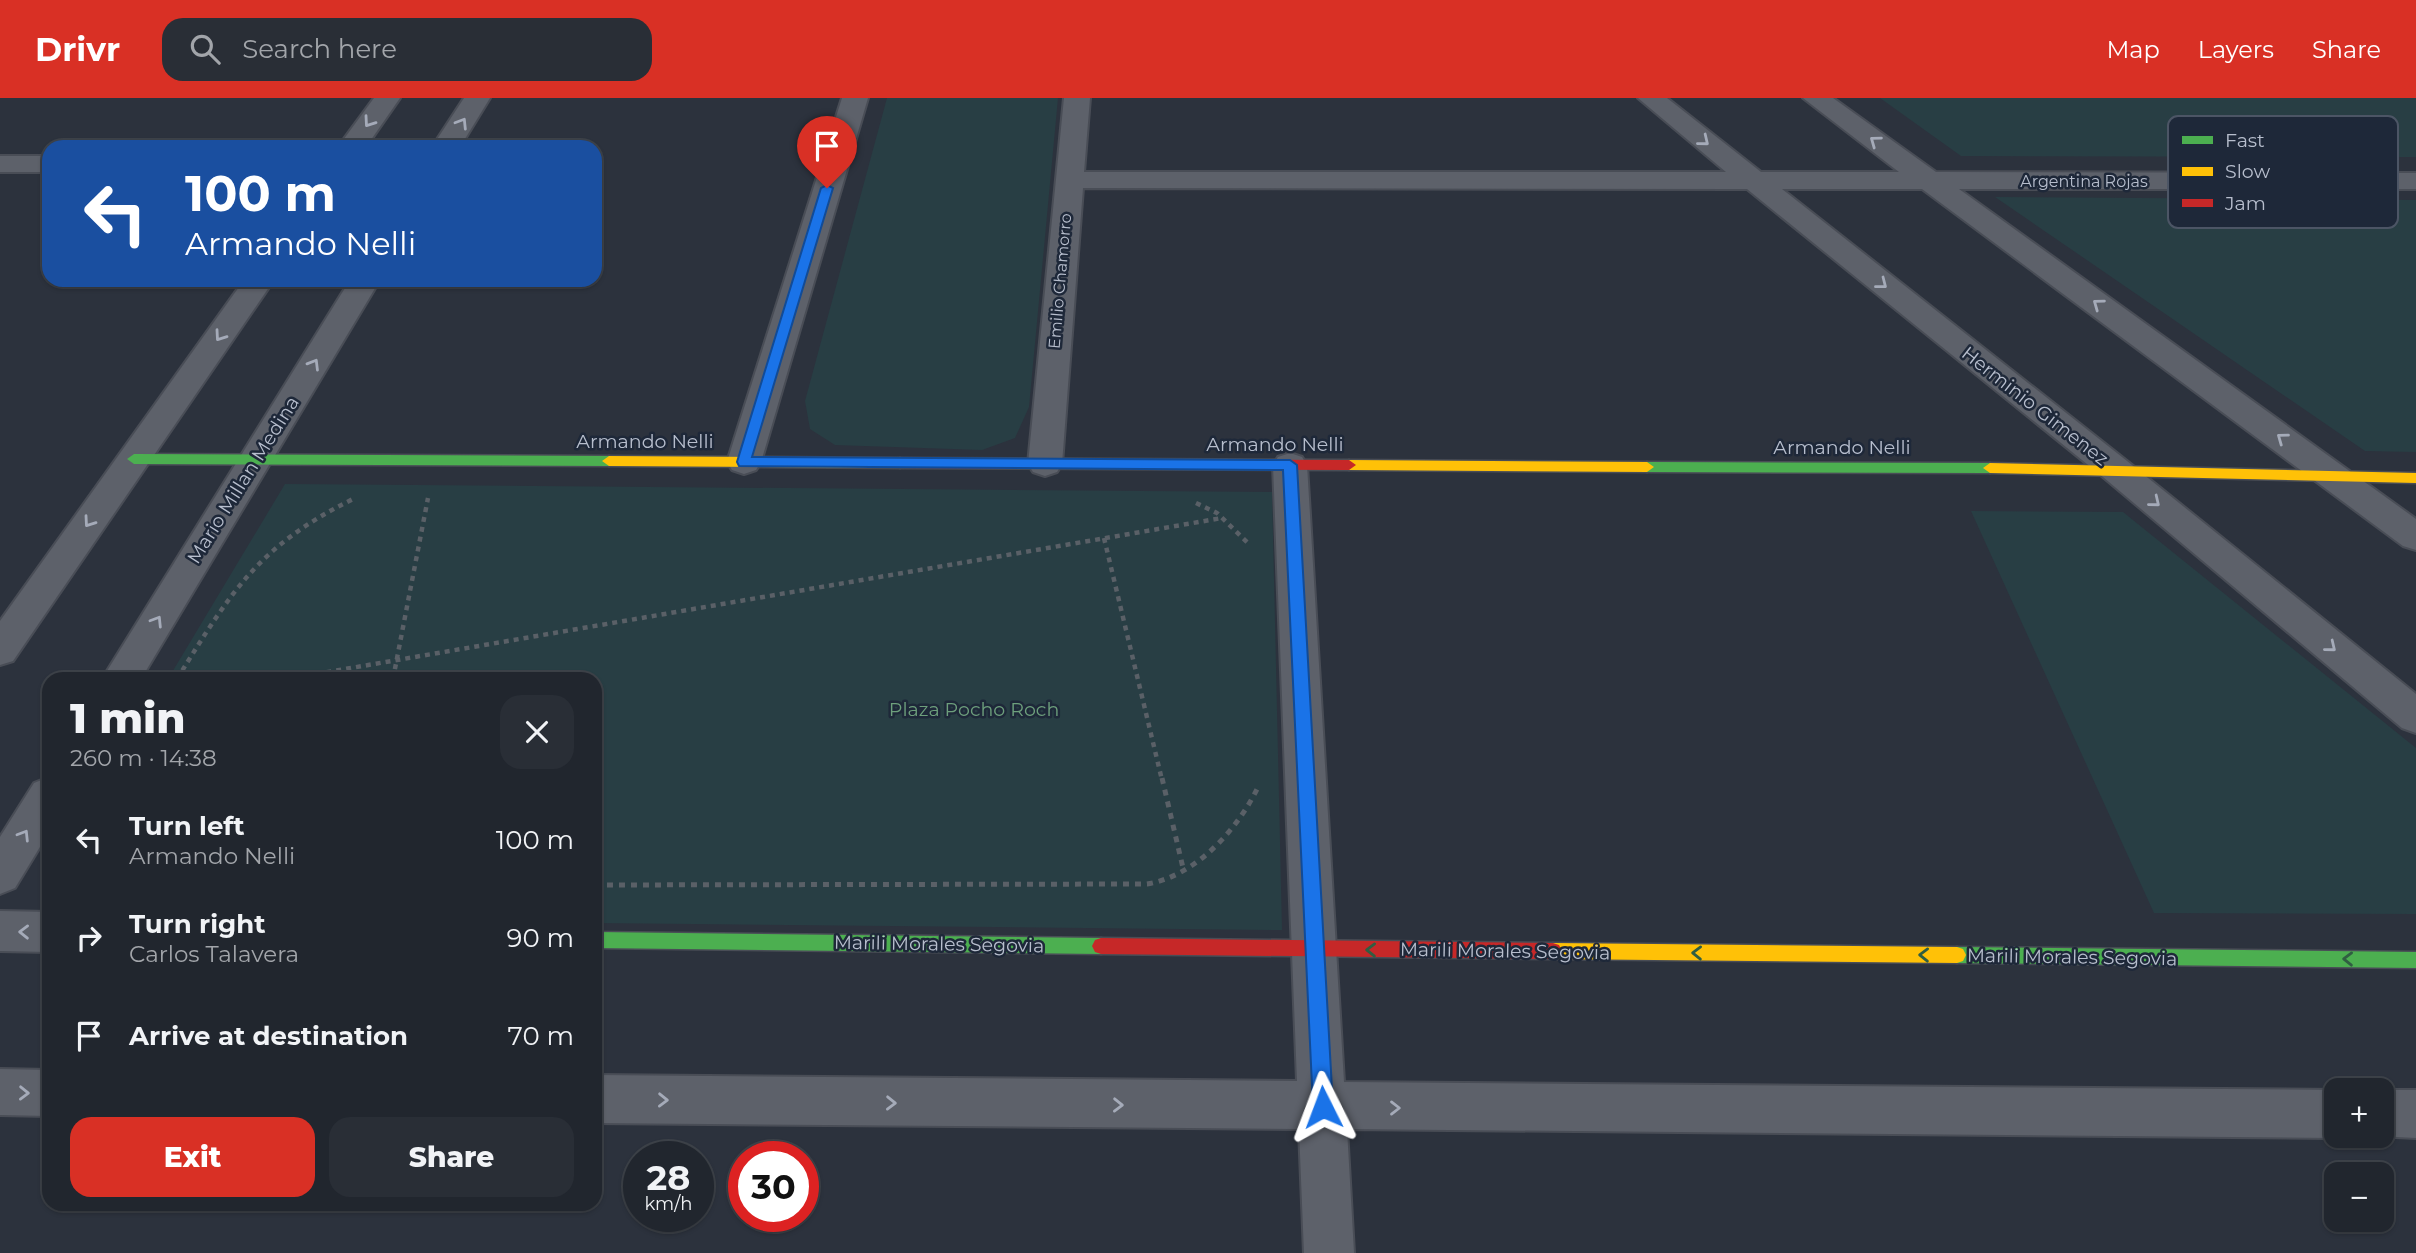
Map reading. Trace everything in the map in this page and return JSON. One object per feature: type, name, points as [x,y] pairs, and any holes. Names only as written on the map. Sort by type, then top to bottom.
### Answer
[{"type":"street","points":[[357,140],[387,98]]},
{"type":"street","points":[[450,140],[477,98]]},
{"type":"street","points":[[744,462],[855,98]]},
{"type":"street","name":"Emilio Chamorro","points":[[1045,464],[1077,98]]},
{"type":"street","name":"Herminio Gimenez","points":[[1651,98],[2115,469],[2416,717]]},
{"type":"street","points":[[1816,98],[2416,537]]},
{"type":"street","points":[[0,164],[42,164]]},
{"type":"street","name":"Argentina Rojas","points":[[1069,180],[2168,181]]},
{"type":"street","name":"Argentina Rojas","points":[[2398,181],[2416,181]]},
{"type":"street","points":[[0,650],[254,287]]},
{"type":"street","name":"Mario Millan Medina","points":[[125,672],[361,287]]},
{"type":"street","name":"Armando Nelli","points":[[134,459],[2115,469],[2337,478],[2416,478]]},
{"type":"street","points":[[1290,465],[1329,1253]]},
{"type":"street","points":[[0,875],[42,806]]},
{"type":"street","points":[[0,931],[42,932]]},
{"type":"street","name":"Marili Morales Segovia","points":[[602,940],[2416,960]]},
{"type":"street","points":[[0,1092],[42,1093]]},
{"type":"street","points":[[602,1099],[2324,1114]]},
{"type":"street","points":[[2394,1114],[2416,1114]]},
{"type":"path","points":[[394,672],[428,497]]},
{"type":"path","points":[[181,672],[249,570],[278,541],[325,511],[355,498]]},
{"type":"path","points":[[1192,502],[1222,518],[1244,537],[1254,551]]},
{"type":"path","points":[[327,672],[1222,518]]},
{"type":"path","points":[[1104,538],[1184,868]]},
{"type":"path","points":[[602,885],[1131,886],[1162,881],[1202,857],[1233,827],[1255,795],[1262,776]]},
{"type":"green space","points":[[887,98],[1058,98],[1029,407],[1015,438],[982,450],[835,445],[810,429],[805,401]]},
{"type":"green space","points":[[1880,98],[2416,98],[2416,157],[2398,157],[2398,116],[2168,116],[2168,156],[1961,156]]},
{"type":"green space","points":[[1995,197],[2168,198],[2168,228],[2398,228],[2398,200],[2416,200],[2416,452],[2365,451]]},
{"type":"green space","name":"Plaza Pocho Roch","points":[[285,484],[1272,492],[1282,930],[602,923],[602,672],[172,672]]},
{"type":"green space","points":[[1971,511],[2123,512],[2416,748],[2416,914],[2154,913]]},
{"type":"traffic: fast","points":[[134,459],[609,461]]},
{"type":"traffic: fast","points":[[1647,467],[1990,468]]},
{"type":"traffic: fast","points":[[602,940],[1101,946]]},
{"type":"traffic: fast","points":[[1957,955],[2416,960]]},
{"type":"traffic: slow","points":[[609,461],[900,463]]},
{"type":"traffic: slow","points":[[1349,465],[1647,467]]},
{"type":"traffic: slow","points":[[1990,468],[2416,478]]},
{"type":"traffic: slow","points":[[1553,951],[1957,955]]},
{"type":"traffic: jam","points":[[900,463],[1349,465]]},
{"type":"traffic: jam","points":[[1101,946],[1553,951]]},
{"type":"route","points":[[827,188],[744,462],[1290,465],[1323,1107]]}]
